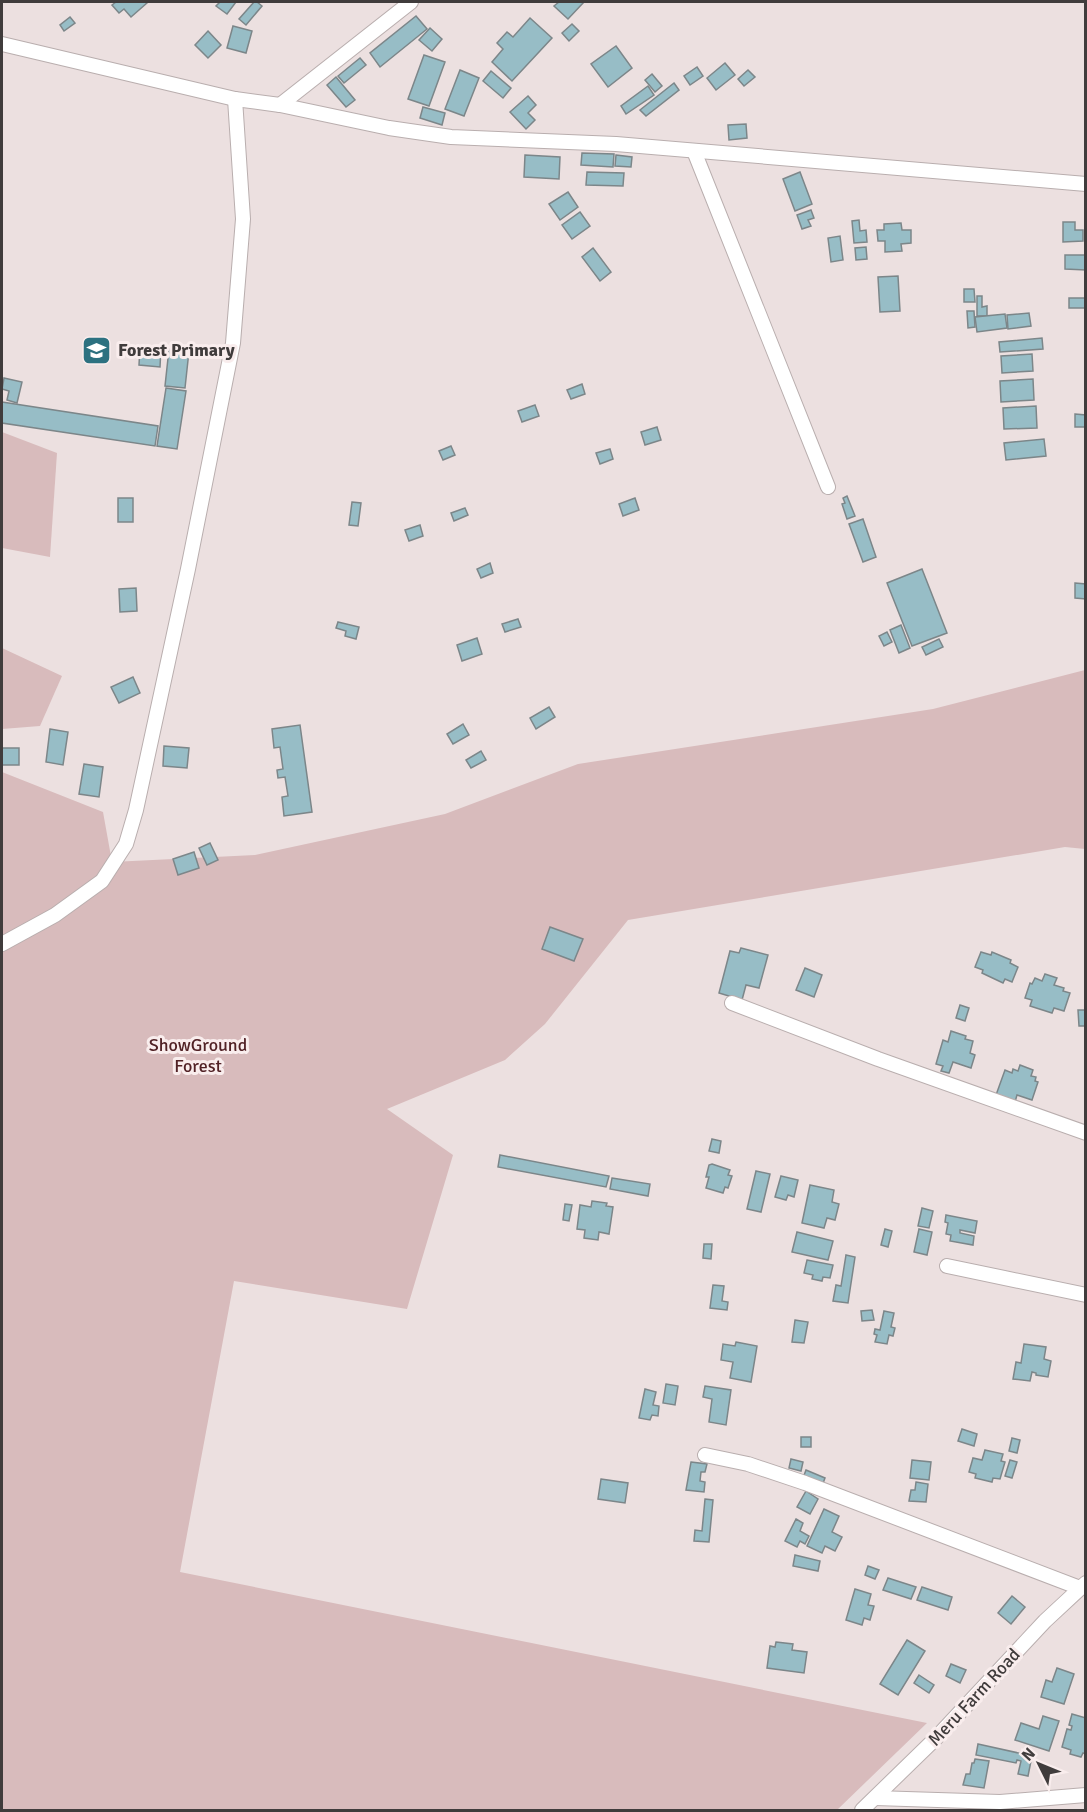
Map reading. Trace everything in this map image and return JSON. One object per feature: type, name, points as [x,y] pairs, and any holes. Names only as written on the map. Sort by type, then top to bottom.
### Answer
[{"type":"street","points":[[280,105],[411,2]]},
{"type":"street","points":[[2,44],[235,99],[280,105],[389,128],[451,137],[616,144],[1086,184]]},
{"type":"street","points":[[2,944],[55,915],[102,881],[126,844],[136,810],[188,569],[233,343],[243,219],[235,99]]},
{"type":"street","points":[[694,151],[828,487]]},
{"type":"street","points":[[732,1003],[878,1059],[1086,1133]]},
{"type":"street","points":[[947,1266],[1086,1295]]},
{"type":"street","points":[[705,1455],[748,1464],[805,1482],[1083,1586]]},
{"type":"street","name":"Meru Farm Road","points":[[862,1810],[935,1739],[1045,1621],[1083,1586]]},
{"type":"street","points":[[875,1798],[1000,1802],[1086,1795]]},
{"type":"green space","points":[[2,432],[57,453],[50,557],[2,548]]},
{"type":"green space","points":[[2,648],[62,676],[40,726],[2,729]]},
{"type":"green space","name":"ShowGround Forest","points":[[1085,670],[1085,849],[1065,847],[628,920],[545,1024],[505,1060],[387,1109],[453,1155],[407,1309],[234,1281],[180,1572],[927,1723],[837,1810],[2,1810],[2,772],[103,812],[112,862],[255,855],[445,814],[578,764],[933,709]]},
{"type":"building","points":[[116,2],[147,3],[131,17],[124,9],[119,13],[112,5]]},
{"type":"building","points":[[220,2],[236,2],[227,14],[216,6]]},
{"type":"building","points":[[254,2],[262,6],[246,25],[239,19]]},
{"type":"building","points":[[559,2],[584,2],[568,19],[554,6]]},
{"type":"building","points":[[416,16],[427,29],[380,67],[370,53]]},
{"type":"building","points":[[70,17],[75,23],[64,31],[60,25]]},
{"type":"building","points":[[530,18],[552,38],[512,81],[492,62],[503,49],[497,43],[507,32],[513,37]]},
{"type":"building","points":[[572,24],[579,31],[569,41],[562,33]]},
{"type":"building","points":[[233,26],[252,31],[246,53],[227,48]]},
{"type":"building","points":[[430,28],[442,39],[432,51],[419,40]]},
{"type":"building","points":[[208,31],[221,45],[208,58],[195,45]]},
{"type":"building","points":[[616,46],[632,68],[608,87],[591,64]]},
{"type":"building","points":[[424,55],[445,62],[429,106],[408,99]]},
{"type":"building","points":[[360,58],[366,65],[344,83],[338,76]]},
{"type":"building","points":[[725,63],[735,75],[716,90],[707,78]]},
{"type":"building","points":[[697,67],[703,76],[690,85],[684,76]]},
{"type":"building","points":[[460,70],[479,78],[464,116],[445,109]]},
{"type":"building","points":[[748,70],[755,77],[744,86],[738,79]]},
{"type":"building","points":[[491,71],[511,88],[503,98],[483,81]]},
{"type":"building","points":[[652,74],[662,86],[655,92],[645,80]]},
{"type":"building","points":[[336,77],[355,100],[346,107],[327,85]]},
{"type":"building","points":[[674,83],[679,90],[646,116],[640,110]]},
{"type":"building","points":[[648,86],[654,95],[626,114],[621,106]]},
{"type":"building","points":[[528,96],[536,105],[528,113],[535,120],[526,129],[510,112]]},
{"type":"building","points":[[423,107],[445,113],[442,125],[420,118]]},
{"type":"building","points":[[746,124],[747,138],[729,140],[728,125]]},
{"type":"building","points":[[582,153],[614,154],[613,167],[581,165]]},
{"type":"building","points":[[525,155],[560,157],[559,179],[524,177]]},
{"type":"building","points":[[616,155],[632,157],[631,167],[615,166]]},
{"type":"building","points":[[587,172],[624,173],[623,186],[586,185]]},
{"type":"building","points":[[800,172],[812,204],[795,211],[783,179]]},
{"type":"building","points":[[568,192],[578,207],[560,220],[549,204]]},
{"type":"building","points":[[811,210],[814,218],[808,220],[811,226],[802,229],[797,215]]},
{"type":"building","points":[[580,212],[590,226],[572,239],[562,225]]},
{"type":"building","points":[[859,220],[860,231],[866,230],[867,242],[854,243],[852,221]]},
{"type":"building","points":[[1063,222],[1075,222],[1075,230],[1083,230],[1083,241],[1063,242]]},
{"type":"building","points":[[901,223],[902,230],[911,230],[911,243],[901,244],[902,251],[885,252],[885,241],[878,241],[877,230],[884,230],[884,224]]},
{"type":"building","points":[[840,236],[843,260],[831,262],[828,238]]},
{"type":"building","points":[[866,247],[867,259],[856,260],[855,248]]},
{"type":"building","points":[[593,248],[611,272],[600,281],[582,257]]},
{"type":"building","points":[[1065,255],[1086,255],[1086,270],[1065,269]]},
{"type":"building","points":[[898,276],[900,311],[880,312],[878,277]]},
{"type":"building","points":[[964,289],[974,289],[975,302],[964,302]]},
{"type":"building","points":[[977,296],[982,296],[982,307],[987,306],[987,316],[977,316]]},
{"type":"building","points":[[1069,298],[1086,298],[1086,308],[1069,308]]},
{"type":"building","points":[[967,311],[974,311],[975,327],[968,328]]},
{"type":"building","points":[[1029,313],[1031,326],[1008,329],[1007,315]]},
{"type":"building","points":[[1005,314],[1007,328],[977,332],[975,317]]},
{"type":"building","points":[[1042,338],[1043,349],[1000,352],[999,342]]},
{"type":"building","points":[[140,346],[161,347],[160,367],[139,365]]},
{"type":"building","points":[[169,349],[189,351],[185,388],[165,386]]},
{"type":"building","points":[[1032,354],[1033,371],[1002,373],[1001,356]]},
{"type":"building","points":[[4,378],[22,382],[17,403],[7,400],[9,391],[2,389]]},
{"type":"building","points":[[1033,379],[1034,400],[1001,402],[1000,381]]},
{"type":"building","points":[[582,384],[585,394],[571,399],[567,390]]},
{"type":"building","points":[[166,388],[186,391],[177,449],[157,446]]},
{"type":"building","points":[[2,402],[158,426],[155,446],[2,423]]},
{"type":"building","points":[[535,405],[539,416],[522,422],[518,411]]},
{"type":"building","points":[[1036,406],[1037,428],[1004,429],[1003,408]]},
{"type":"building","points":[[1075,414],[1086,415],[1086,427],[1075,427]]},
{"type":"building","points":[[657,427],[661,440],[645,445],[641,432]]},
{"type":"building","points":[[1044,439],[1046,456],[1006,460],[1004,443]]},
{"type":"building","points":[[451,446],[455,455],[443,460],[439,451]]},
{"type":"building","points":[[610,449],[613,459],[600,464],[596,453]]},
{"type":"building","points":[[847,496],[855,516],[847,519],[842,504],[845,503],[843,498]]},
{"type":"building","points":[[118,498],[133,498],[133,522],[118,522]]},
{"type":"building","points":[[635,498],[639,510],[623,516],[619,504]]},
{"type":"building","points":[[352,502],[361,503],[358,526],[349,525]]},
{"type":"building","points":[[465,508],[468,515],[454,521],[451,513]]},
{"type":"building","points":[[863,519],[876,557],[863,562],[849,524]]},
{"type":"building","points":[[420,525],[423,536],[409,541],[405,530]]},
{"type":"building","points":[[490,563],[493,573],[481,578],[477,569]]},
{"type":"building","points":[[922,569],[947,633],[912,646],[887,583]]},
{"type":"building","points":[[1075,583],[1086,584],[1086,599],[1075,598]]},
{"type":"building","points":[[136,588],[137,611],[120,612],[119,589]]},
{"type":"building","points":[[518,619],[521,627],[505,632],[502,624]]},
{"type":"building","points":[[338,622],[359,627],[356,639],[345,636],[346,631],[336,628]]},
{"type":"building","points":[[901,625],[910,648],[899,653],[890,630]]},
{"type":"building","points":[[887,632],[892,642],[884,646],[879,636]]},
{"type":"building","points":[[477,638],[482,654],[462,661],[457,645]]},
{"type":"building","points":[[939,639],[943,647],[926,655],[922,647]]},
{"type":"building","points":[[133,677],[140,693],[119,703],[111,687]]},
{"type":"building","points":[[549,707],[555,717],[536,729],[530,718]]},
{"type":"building","points":[[463,724],[469,735],[453,744],[447,734]]},
{"type":"building","points":[[300,725],[312,812],[284,816],[282,797],[288,796],[285,777],[278,778],[277,770],[283,769],[280,747],[274,748],[272,729]]},
{"type":"building","points":[[50,729],[68,732],[63,765],[46,762]]},
{"type":"building","points":[[164,746],[189,748],[187,768],[163,766]]},
{"type":"building","points":[[2,748],[19,748],[19,765],[2,765]]},
{"type":"building","points":[[481,751],[486,760],[471,768],[466,760]]},
{"type":"building","points":[[84,764],[103,767],[99,797],[79,794]]},
{"type":"building","points":[[210,843],[218,860],[207,865],[199,848]]},
{"type":"building","points":[[194,852],[199,868],[178,875],[173,859]]},
{"type":"building","points":[[550,927],[583,939],[574,961],[542,949]]},
{"type":"building","points":[[741,948],[768,955],[759,988],[746,985],[742,1000],[719,993],[730,951],[739,953]]},
{"type":"building","points":[[981,952],[991,955],[992,952],[1011,960],[1010,963],[1018,967],[1012,982],[1005,979],[1003,983],[975,967]]},
{"type":"building","points":[[805,968],[822,975],[814,997],[796,990]]},
{"type":"building","points":[[1045,974],[1057,978],[1054,985],[1070,993],[1064,1011],[1054,1008],[1052,1013],[1030,1006],[1032,1000],[1025,998],[1030,983],[1032,984],[1035,978],[1042,981]]},
{"type":"building","points":[[960,1005],[969,1008],[965,1021],[956,1018]]},
{"type":"building","points":[[1078,1010],[1086,1010],[1086,1026],[1079,1026]]},
{"type":"building","points":[[951,1031],[973,1041],[970,1053],[975,1055],[971,1068],[953,1062],[949,1073],[941,1071],[943,1066],[936,1064],[943,1040],[948,1042]]},
{"type":"building","points":[[1020,1065],[1033,1070],[1031,1076],[1036,1077],[1035,1081],[1038,1082],[1032,1100],[1017,1095],[1015,1102],[996,1095],[1005,1070],[1012,1073],[1013,1069],[1018,1071]]},
{"type":"building","points":[[712,1139],[721,1141],[719,1153],[709,1151]]},
{"type":"building","points":[[500,1155],[609,1176],[606,1187],[498,1167]]},
{"type":"building","points":[[709,1165],[730,1170],[728,1175],[732,1176],[728,1188],[725,1187],[723,1193],[706,1188]]},
{"type":"building","points":[[756,1171],[770,1174],[761,1212],[747,1209]]},
{"type":"building","points":[[781,1176],[798,1180],[794,1197],[788,1195],[786,1200],[775,1197]]},
{"type":"building","points":[[612,1178],[650,1184],[648,1196],[610,1189]]},
{"type":"building","points":[[810,1185],[834,1190],[832,1202],[839,1204],[835,1220],[827,1218],[824,1228],[802,1223]]},
{"type":"building","points":[[592,1201],[607,1203],[606,1206],[613,1207],[609,1234],[599,1232],[598,1240],[584,1238],[585,1230],[577,1229],[580,1205],[591,1207]]},
{"type":"building","points":[[565,1204],[572,1205],[569,1221],[563,1220]]},
{"type":"building","points":[[922,1208],[933,1211],[929,1228],[918,1226]]},
{"type":"building","points":[[946,1215],[977,1221],[975,1233],[960,1230],[960,1233],[974,1236],[973,1245],[950,1241],[951,1235],[946,1234],[948,1223],[945,1222]]},
{"type":"building","points":[[885,1229],[892,1231],[888,1247],[881,1245]]},
{"type":"building","points":[[919,1229],[932,1232],[927,1255],[914,1252]]},
{"type":"building","points":[[797,1232],[833,1241],[828,1260],[792,1252]]},
{"type":"building","points":[[704,1244],[712,1244],[711,1259],[703,1258]]},
{"type":"building","points":[[846,1255],[855,1257],[848,1303],[833,1301],[836,1285],[841,1286]]},
{"type":"building","points":[[807,1260],[833,1265],[830,1278],[823,1277],[822,1281],[812,1279],[813,1275],[804,1273]]},
{"type":"building","points":[[713,1285],[724,1286],[722,1301],[728,1302],[727,1310],[710,1308]]},
{"type":"building","points":[[872,1310],[874,1320],[862,1321],[861,1311]]},
{"type":"building","points":[[884,1311],[894,1313],[891,1327],[895,1328],[893,1336],[889,1335],[887,1344],[875,1342],[877,1335],[874,1334],[875,1329],[880,1330]]},
{"type":"building","points":[[795,1320],[808,1322],[804,1343],[792,1342]]},
{"type":"building","points":[[736,1342],[757,1346],[751,1382],[730,1378],[733,1362],[721,1360],[723,1344],[735,1346]]},
{"type":"building","points":[[1024,1344],[1046,1347],[1044,1359],[1051,1361],[1048,1377],[1032,1372],[1030,1381],[1013,1379],[1016,1362],[1021,1363]]},
{"type":"building","points":[[666,1384],[678,1386],[675,1405],[663,1403]]},
{"type":"building","points":[[705,1386],[731,1390],[726,1425],[709,1422],[712,1399],[703,1397]]},
{"type":"building","points":[[645,1389],[656,1392],[653,1405],[659,1406],[658,1416],[652,1415],[650,1420],[639,1418]]},
{"type":"building","points":[[962,1429],[977,1434],[974,1446],[958,1441]]},
{"type":"building","points":[[801,1437],[811,1437],[811,1447],[801,1447]]},
{"type":"building","points":[[1012,1438],[1020,1440],[1017,1453],[1009,1451]]},
{"type":"building","points":[[985,1450],[1003,1454],[1001,1461],[1005,1462],[1000,1479],[993,1478],[992,1482],[975,1478],[976,1474],[969,1472],[973,1458],[982,1460]]},
{"type":"building","points":[[791,1459],[803,1462],[801,1471],[789,1468]]},
{"type":"building","points":[[912,1460],[931,1462],[929,1480],[910,1478]]},
{"type":"building","points":[[1010,1460],[1017,1462],[1012,1478],[1005,1476]]},
{"type":"building","points":[[691,1462],[707,1464],[705,1472],[701,1472],[700,1481],[705,1482],[704,1492],[686,1490]]},
{"type":"building","points":[[806,1470],[825,1478],[822,1486],[803,1478]]},
{"type":"building","points":[[601,1479],[628,1483],[625,1503],[598,1499]]},
{"type":"building","points":[[916,1482],[928,1484],[926,1502],[909,1501],[911,1490],[915,1490]]},
{"type":"building","points":[[806,1491],[818,1499],[810,1514],[797,1507]]},
{"type":"building","points":[[705,1499],[713,1500],[709,1542],[694,1541],[695,1530],[702,1531]]},
{"type":"building","points":[[824,1509],[839,1516],[832,1532],[842,1537],[835,1551],[825,1546],[822,1553],[807,1546]]},
{"type":"building","points":[[796,1519],[803,1523],[800,1531],[809,1536],[805,1544],[800,1541],[797,1547],[785,1541]]},
{"type":"building","points":[[795,1555],[820,1561],[818,1571],[793,1566]]},
{"type":"building","points":[[868,1566],[879,1570],[875,1579],[865,1575]]},
{"type":"building","points":[[888,1578],[916,1587],[911,1599],[883,1590]]},
{"type":"building","points":[[922,1587],[952,1597],[948,1610],[917,1600]]},
{"type":"building","points":[[855,1589],[871,1594],[868,1605],[874,1606],[870,1620],[864,1618],[862,1625],[846,1620]]},
{"type":"building","points":[[1012,1596],[1025,1607],[1011,1624],[998,1613]]},
{"type":"building","points":[[907,1640],[925,1651],[898,1695],[880,1684]]},
{"type":"building","points":[[776,1642],[793,1644],[792,1650],[807,1652],[804,1673],[767,1668],[770,1646],[775,1647]]},
{"type":"building","points":[[951,1664],[966,1670],[960,1683],[946,1676]]},
{"type":"building","points":[[1057,1668],[1074,1674],[1064,1704],[1041,1697],[1046,1680],[1052,1682]]},
{"type":"building","points":[[919,1675],[934,1685],[929,1693],[914,1683]]},
{"type":"building","points":[[1072,1714],[1086,1718],[1086,1754],[1083,1753],[1081,1757],[1070,1754],[1071,1750],[1062,1747],[1067,1729],[1071,1730],[1072,1726],[1069,1725]]},
{"type":"building","points":[[1043,1716],[1059,1721],[1049,1751],[1015,1740],[1021,1723],[1039,1729]]},
{"type":"building","points":[[978,1744],[1032,1756],[1028,1776],[1018,1774],[1021,1761],[1017,1760],[1016,1763],[976,1755]]},
{"type":"building","points":[[975,1759],[989,1761],[984,1788],[963,1785],[966,1774],[970,1774]]},
{"type":"place","name":"Forest Primary","points":[[97,350]]}]
